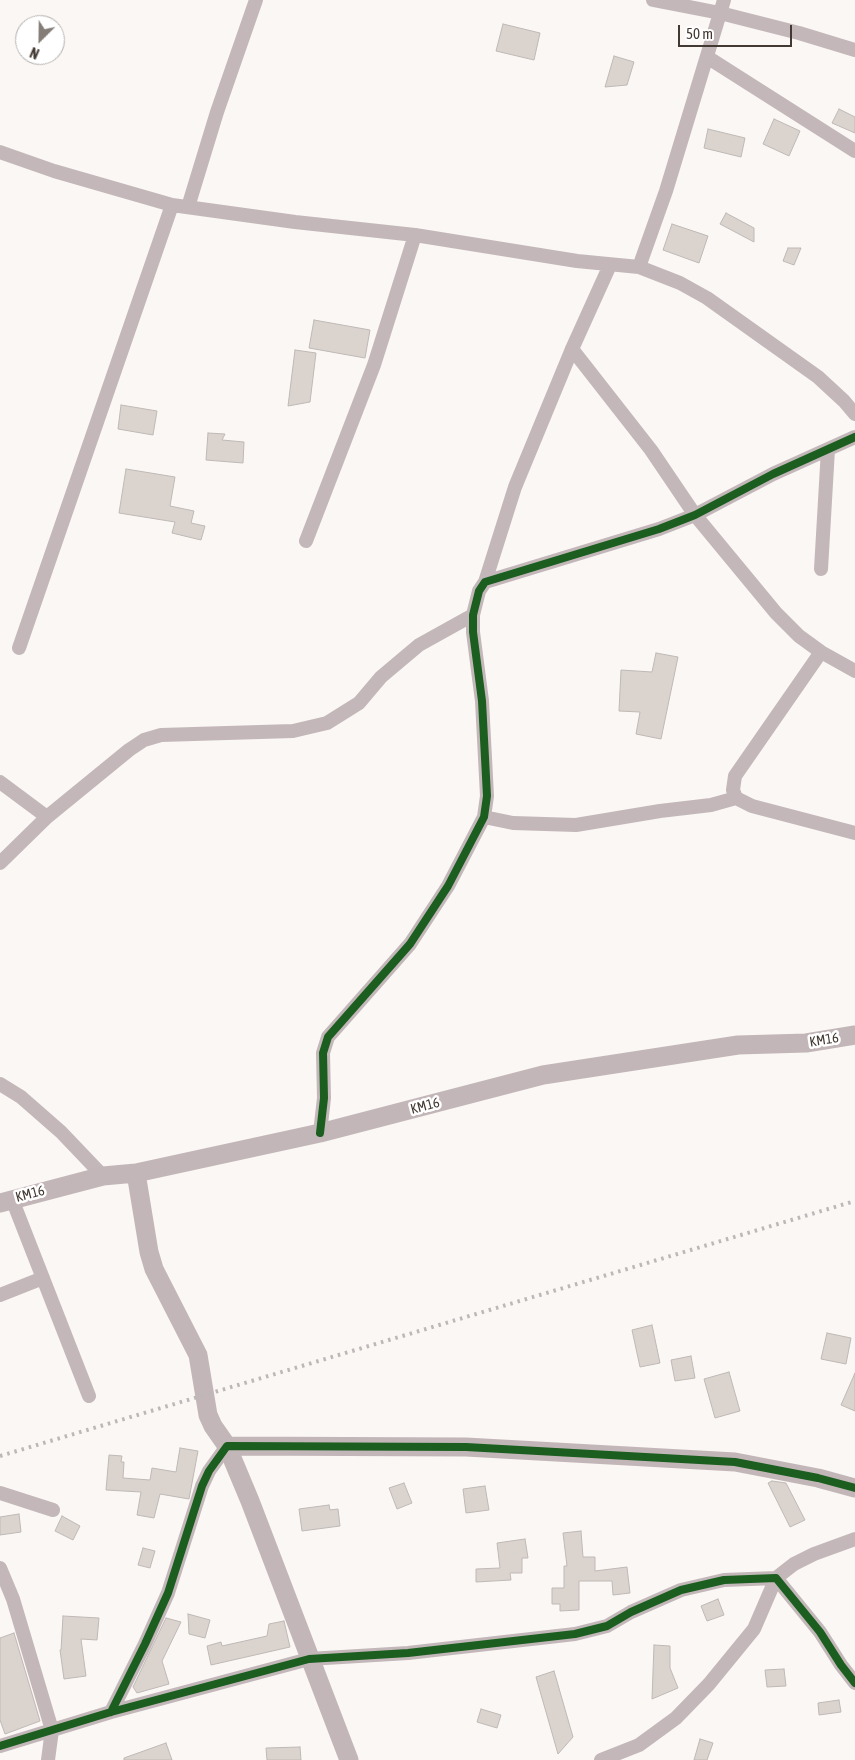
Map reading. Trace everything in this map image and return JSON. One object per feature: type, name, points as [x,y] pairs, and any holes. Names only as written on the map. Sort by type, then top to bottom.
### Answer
[{"type":"street","points":[[188,207],[217,112],[256,0]]},
{"type":"street","points":[[653,0],[722,6],[855,50]]},
{"type":"street","points":[[639,267],[666,191],[722,6]]},
{"type":"street","points":[[707,57],[855,151]]},
{"type":"street","points":[[0,152],[54,171],[188,207],[295,222],[416,235],[577,261],[639,267],[680,283],[707,298],[818,377],[855,414]]},
{"type":"street","points":[[19,648],[172,204]]},
{"type":"street","points":[[306,541],[374,365],[416,235]]},
{"type":"street","points":[[320,1133],[324,1098],[323,1052],[328,1037],[410,944],[448,886],[484,817],[487,796],[482,701],[473,632],[473,615],[515,487],[572,349],[610,265]]},
{"type":"street","points":[[572,349],[652,450],[695,515],[776,613],[799,636],[821,652],[855,671]]},
{"type":"street","points":[[485,582],[659,529],[695,515],[773,474],[855,437]]},
{"type":"street","points":[[821,569],[828,449]]},
{"type":"street","points":[[0,863],[46,818],[129,750],[144,740],[161,735],[293,730],[326,723],[359,703],[381,677],[419,645],[473,615]]},
{"type":"street","points":[[736,798],[733,790],[736,776],[821,652]]},
{"type":"street","points":[[0,782],[46,818]]},
{"type":"street","points":[[484,817],[513,823],[576,825],[660,811],[711,805],[736,798],[752,806],[855,833]]},
{"type":"street","name":"KM16","points":[[6,1201],[103,1176],[136,1173],[320,1133],[542,1075],[738,1045],[806,1043],[855,1035]]},
{"type":"street","points":[[0,1084],[21,1097],[61,1132],[103,1176]]},
{"type":"street","points":[[136,1173],[149,1252],[154,1269],[198,1355],[208,1415],[227,1446],[250,1501],[349,1760]]},
{"type":"street","points":[[6,1201],[43,1278],[89,1396]]},
{"type":"street","points":[[0,1295],[43,1278]]},
{"type":"street","points":[[227,1446],[466,1448],[736,1462],[818,1478],[855,1488]]},
{"type":"street","points":[[111,1712],[168,1593],[202,1486],[209,1471],[227,1446]]},
{"type":"street","points":[[0,1493],[53,1510]]},
{"type":"street","points":[[601,1760],[639,1745],[676,1718],[709,1684],[754,1629],[776,1578],[794,1564],[814,1554],[855,1540]]},
{"type":"street","points":[[0,1568],[13,1599],[52,1730],[48,1760]]},
{"type":"street","points":[[0,1746],[111,1712],[309,1659],[408,1653],[575,1634],[607,1626],[631,1612],[681,1590],[724,1580],[776,1578]]},
{"type":"street","points":[[776,1578],[820,1632],[855,1683]]},
{"type":"building","points":[[503,24],[540,33],[534,60],[496,51]]},
{"type":"building","points":[[614,56],[634,62],[627,85],[605,87]]},
{"type":"building","points":[[839,109],[855,117],[855,133],[832,123]]},
{"type":"building","points":[[774,119],[800,131],[789,156],[763,144]]},
{"type":"building","points":[[708,129],[745,138],[741,157],[704,148]]},
{"type":"building","points":[[726,213],[754,228],[754,242],[720,224]]},
{"type":"building","points":[[672,224],[708,236],[699,263],[663,250]]},
{"type":"building","points":[[788,248],[801,248],[794,265],[783,261]]},
{"type":"building","points":[[314,320],[370,330],[365,358],[309,348]]},
{"type":"building","points":[[295,350],[316,353],[310,402],[288,406]]},
{"type":"building","points":[[121,405],[157,411],[153,435],[118,429]]},
{"type":"building","points":[[208,433],[225,434],[222,440],[244,442],[243,463],[206,460]]},
{"type":"building","points":[[126,469],[175,477],[170,506],[194,511],[191,523],[205,526],[201,540],[172,533],[175,522],[119,513]]},
{"type":"building","points":[[656,653],[678,657],[661,739],[636,734],[640,712],[619,711],[621,670],[652,672]]},
{"type":"building","points":[[652,1325],[660,1363],[640,1367],[632,1330]]},
{"type":"building","points":[[827,1333],[851,1338],[846,1364],[821,1359]]},
{"type":"building","points":[[691,1356],[695,1378],[675,1381],[671,1360]]},
{"type":"building","points":[[729,1372],[740,1411],[715,1418],[704,1379]]},
{"type":"building","points":[[855,1373],[855,1411],[841,1405]]},
{"type":"building","points":[[180,1448],[198,1451],[189,1499],[160,1494],[154,1518],[137,1515],[141,1492],[106,1490],[109,1455],[122,1456],[121,1462],[124,1462],[123,1478],[150,1480],[152,1468],[176,1472]]},
{"type":"building","points":[[772,1481],[786,1483],[805,1520],[790,1527],[768,1483]]},
{"type":"building","points":[[404,1483],[412,1503],[397,1509],[389,1488]]},
{"type":"building","points":[[485,1486],[489,1510],[466,1513],[463,1489]]},
{"type":"building","points":[[329,1505],[330,1510],[338,1509],[340,1526],[302,1531],[299,1509]]},
{"type":"building","points":[[19,1514],[21,1532],[0,1535],[0,1517]]},
{"type":"building","points":[[62,1516],[80,1526],[73,1540],[55,1531]]},
{"type":"building","points":[[581,1531],[583,1557],[595,1557],[595,1571],[627,1567],[630,1593],[613,1595],[612,1581],[579,1581],[579,1610],[560,1611],[560,1604],[552,1604],[552,1588],[564,1588],[564,1566],[567,1566],[563,1533]]},
{"type":"building","points":[[525,1539],[528,1558],[522,1558],[522,1573],[510,1573],[511,1580],[476,1582],[476,1569],[500,1568],[497,1543]]},
{"type":"building","points":[[143,1548],[155,1551],[150,1568],[138,1565]]},
{"type":"building","points":[[718,1599],[724,1615],[707,1621],[701,1606]]},
{"type":"building","points":[[188,1614],[210,1620],[205,1638],[189,1634]]},
{"type":"building","points":[[63,1616],[99,1618],[97,1640],[81,1639],[86,1676],[64,1679],[60,1650]]},
{"type":"building","points":[[166,1618],[181,1622],[162,1661],[169,1684],[137,1693],[133,1687]]},
{"type":"building","points":[[284,1621],[290,1647],[211,1665],[207,1646],[221,1642],[222,1646],[267,1636],[269,1624]]},
{"type":"building","points":[[14,1633],[40,1721],[5,1734],[0,1720],[0,1638]]},
{"type":"building","points":[[654,1645],[670,1646],[670,1668],[678,1688],[652,1699]]},
{"type":"building","points":[[784,1669],[786,1686],[767,1687],[765,1670]]},
{"type":"building","points":[[554,1671],[573,1737],[558,1754],[536,1677]]},
{"type":"building","points":[[839,1700],[841,1712],[819,1715],[818,1703]]},
{"type":"building","points":[[481,1709],[501,1715],[497,1728],[477,1722]]},
{"type":"building","points":[[700,1739],[713,1743],[707,1760],[694,1760]]},
{"type":"building","points":[[166,1743],[172,1760],[124,1760],[124,1758]]},
{"type":"building","points":[[300,1747],[301,1760],[267,1760],[266,1748]]},
{"type":"railway","points":[[0,1456],[855,1201]]},
{"type":"cycle path","points":[[320,1133],[324,1098],[323,1053],[328,1037],[410,944],[448,886],[484,817],[487,796],[482,701],[473,632],[473,615],[479,591],[485,582],[659,529],[695,515],[773,474],[855,437]]},
{"type":"cycle path","points":[[111,1712],[168,1593],[202,1486],[209,1471],[227,1446],[466,1447],[735,1462],[818,1478],[855,1488]]},
{"type":"cycle path","points":[[0,1746],[111,1712],[309,1659],[408,1653],[575,1634],[607,1626],[631,1612],[681,1590],[724,1580],[776,1578],[820,1632],[855,1683]]}]
